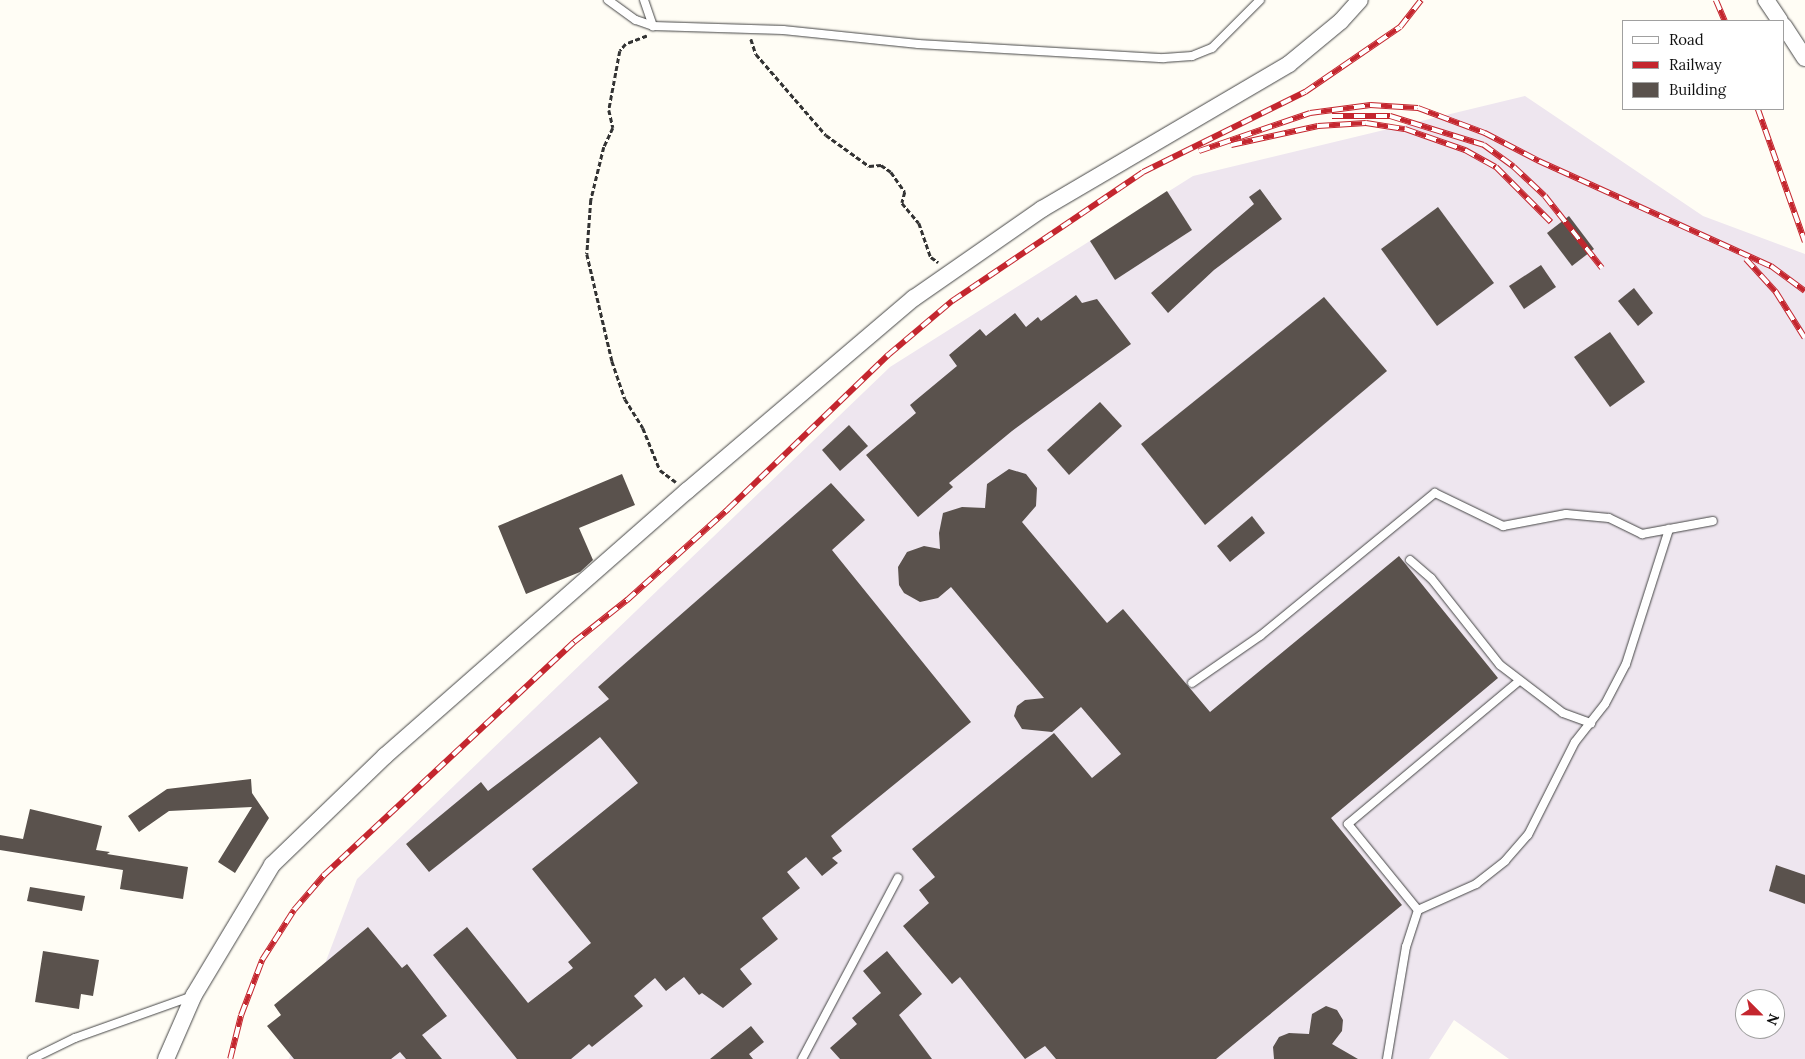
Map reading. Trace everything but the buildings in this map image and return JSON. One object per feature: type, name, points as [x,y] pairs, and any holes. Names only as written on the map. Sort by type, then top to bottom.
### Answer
[{"type":"street","points":[[166,1059],[194,995],[272,865],[385,756],[687,491],[946,274],[1042,209],[1289,64],[1341,21],[1360,0]]},
{"type":"street","points":[[1766,0],[1779,20]]},
{"type":"street","points":[[1785,28],[1805,58]]},
{"type":"lane","points":[[608,0],[636,20],[653,26],[672,28],[749,30],[928,44],[1174,57],[1192,56],[1212,48],[1260,0]]},
{"type":"lane","points":[[644,0],[653,26]]},
{"type":"lane","points":[[1192,683],[1260,636],[1435,493],[1503,526],[1566,514],[1609,518],[1642,534],[1712,522]]},
{"type":"lane","points":[[1386,1059],[1406,947],[1418,910],[1476,884],[1505,861],[1528,835],[1576,742],[1591,723],[1626,664],[1669,529]]},
{"type":"lane","points":[[1410,560],[1431,578],[1500,665],[1563,713],[1591,723]]},
{"type":"lane","points":[[1418,910],[1348,824],[1519,681]]},
{"type":"lane","points":[[802,1059],[898,878]]},
{"type":"lane","points":[[32,1059],[75,1038],[194,995]]},
{"type":"path","points":[[672,28],[626,44],[620,51],[609,110],[613,128],[604,147],[591,200],[587,254],[612,361],[625,399],[643,428],[660,470],[687,491]]},
{"type":"path","points":[[749,30],[756,54],[826,135],[869,166],[881,165],[890,172],[905,192],[902,203],[919,224],[931,256],[935,257],[946,274]]},
{"type":"shaded area","points":[[1525,96],[1703,216],[1805,254],[1805,1059],[1509,1059],[1454,1020],[1429,1059],[289,1059],[357,879],[890,367],[1193,176]]},
{"type":"railway","points":[[230,1059],[241,1015],[262,960],[294,910],[324,875],[574,642],[627,600],[728,509],[888,355],[952,301],[1143,172],[1305,92],[1400,27],[1421,0]]},
{"type":"railway","points":[[1716,0],[1725,20]]},
{"type":"railway","points":[[1199,151],[1310,113],[1370,105],[1418,108],[1485,133],[1539,161],[1771,266],[1805,291]]},
{"type":"railway","points":[[1758,110],[1805,242]]},
{"type":"railway","points":[[1332,116],[1390,116],[1484,145],[1514,167],[1545,196],[1602,268]]},
{"type":"railway","points":[[1231,145],[1318,126],[1366,123],[1405,129],[1465,150],[1496,167],[1551,222]]},
{"type":"railway","points":[[1746,259],[1776,292],[1805,338]]}]
